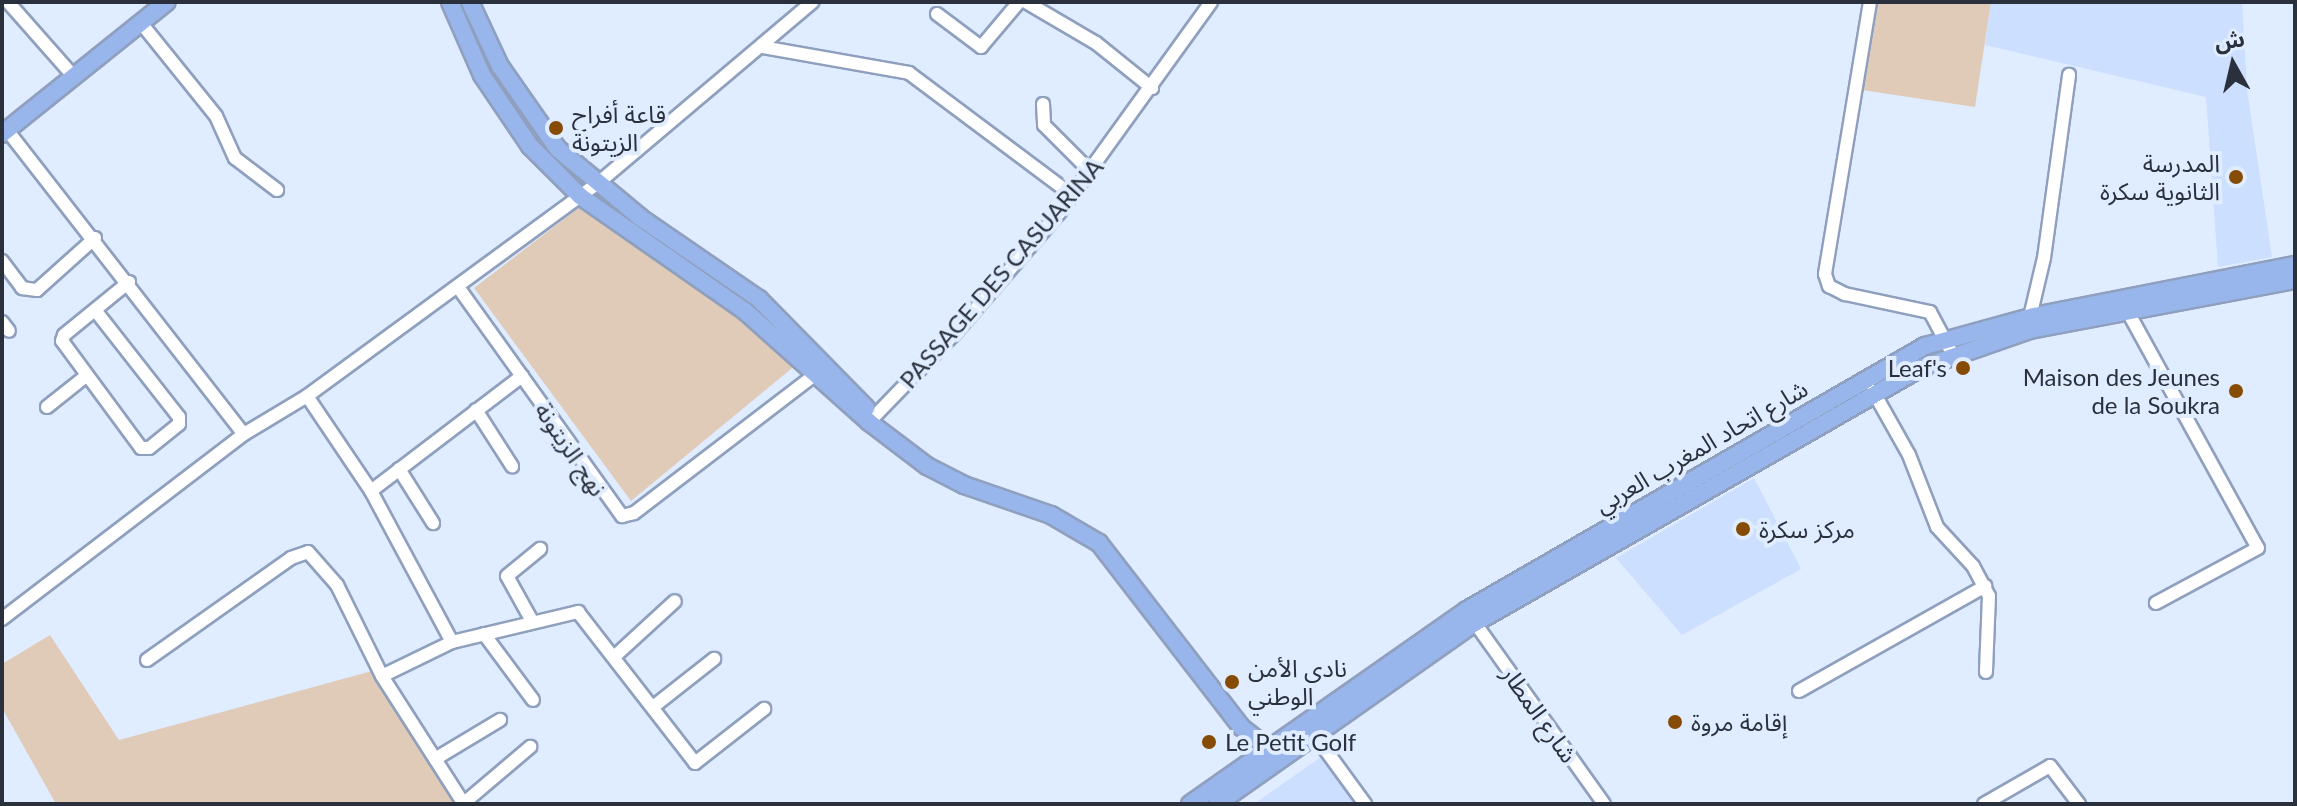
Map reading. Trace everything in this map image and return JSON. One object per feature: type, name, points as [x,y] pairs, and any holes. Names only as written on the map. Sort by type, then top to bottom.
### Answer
[{"type":"main road","points":[[5,132],[167,2]]},
{"type":"main road","points":[[450,2],[490,87],[530,146],[580,196],[745,311],[822,369]]},
{"type":"main road","points":[[470,2],[500,66],[558,149],[597,184],[759,299],[875,424],[946,477],[1051,515],[1099,543],[1241,727],[1275,753]]},
{"type":"main road","name":"شارع اتحاد المغرب العربي","points":[[1275,753],[1314,734],[1475,623],[1950,348],[2030,317],[2295,265]]},
{"type":"main road","name":"شارع اتحاد المغرب العربي","points":[[1190,804],[1254,768],[1467,610],[1893,362],[2030,330],[2295,280]]},
{"type":"main road","points":[[1241,727],[1254,768]]},
{"type":"main road","name":"شارع اتحاد المغرب العربي","points":[[1217,804],[1254,768]]},
{"type":"street","points":[[8,2],[75,78]]},
{"type":"street","points":[[2,619],[244,434],[307,396],[597,184],[812,2]]},
{"type":"street","points":[[937,14],[981,47],[1019,2]]},
{"type":"street","points":[[1026,2],[1096,43],[1152,88]]},
{"type":"street","name":"PASSAGE DES CASUARINA","points":[[875,424],[1072,195],[1211,2]]},
{"type":"street","points":[[1870,2],[1825,274],[1829,286],[1845,294],[1930,312],[1950,348]]},
{"type":"street","points":[[141,23],[216,116],[235,158],[277,190]]},
{"type":"street","points":[[762,47],[909,73],[1072,195]]},
{"type":"street","points":[[2030,317],[2044,258],[2069,75]]},
{"type":"street","points":[[1043,104],[1044,125],[1090,171]]},
{"type":"street","points":[[5,132],[95,238],[244,434]]},
{"type":"street","points":[[2,261],[22,288],[37,290],[95,238]]},
{"type":"street","points":[[95,310],[179,424],[149,448],[141,448],[62,341],[95,310],[129,282]]},
{"type":"street","name":"نهج الزيتونة","points":[[458,287],[618,514],[627,516],[822,369]]},
{"type":"street","points":[[2128,312],[2258,548],[2156,603]]},
{"type":"street","points":[[47,407],[86,376]]},
{"type":"street","points":[[371,491],[522,376]]},
{"type":"street","points":[[1873,391],[1909,455],[1937,527],[1985,586],[1993,607],[1986,672]]},
{"type":"street","points":[[307,396],[371,491],[452,642]]},
{"type":"street","points":[[476,410],[512,466]]},
{"type":"street","points":[[399,469],[433,523]]},
{"type":"street","points":[[532,621],[507,576],[540,549]]},
{"type":"street","points":[[147,660],[305,551],[337,585],[382,676],[464,804],[530,747]]},
{"type":"street","points":[[1799,691],[1985,586]]},
{"type":"street","points":[[615,656],[675,601]]},
{"type":"street","points":[[382,676],[452,642],[578,612],[695,763],[764,709]]},
{"type":"street","name":"شارع المطار","points":[[1475,623],[1604,804]]},
{"type":"street","points":[[484,634],[533,700]]},
{"type":"street","points":[[653,707],[714,659]]},
{"type":"street","points":[[435,759],[500,720]]},
{"type":"street","points":[[1314,734],[1365,804]]},
{"type":"street","points":[[1984,804],[2050,766],[2079,804]]},
{"type":"shaded area","points":[[1877,2],[1991,2],[1975,107],[1862,90]]},
{"type":"shaded area","name":"المدرسة الثانوية سكرة","points":[[1991,2],[2242,2],[2247,90],[2272,257],[2218,267],[2206,97],[1985,45]]},
{"type":"shaded area","points":[[581,206],[722,299],[797,364],[631,501],[474,288]]},
{"type":"shaded area","points":[[1754,478],[1801,569],[1682,635],[1616,558]]},
{"type":"shaded area","points":[[50,635],[119,740],[372,671],[457,804],[56,804],[2,708],[2,664]]},
{"type":"shaded area","points":[[1328,752],[1367,804],[1254,804]]},
{"type":"place","name":"قاعة أفراح الزيتونة","points":[[556,128]]},
{"type":"place","name":"المدرسة الثانوية سكرة","points":[[2236,177]]},
{"type":"place","name":"Leaf's","points":[[1963,368]]},
{"type":"place","name":"Maison des Jeunes de la Soukra","points":[[2236,391]]},
{"type":"place","name":"مركز سكرة","points":[[1743,529]]},
{"type":"place","name":"نادي الأمن الوطني","points":[[1232,682]]},
{"type":"place","name":"إقامة مروة","points":[[1675,722]]},
{"type":"place","name":"Le Petit Golf","points":[[1209,742]]}]
